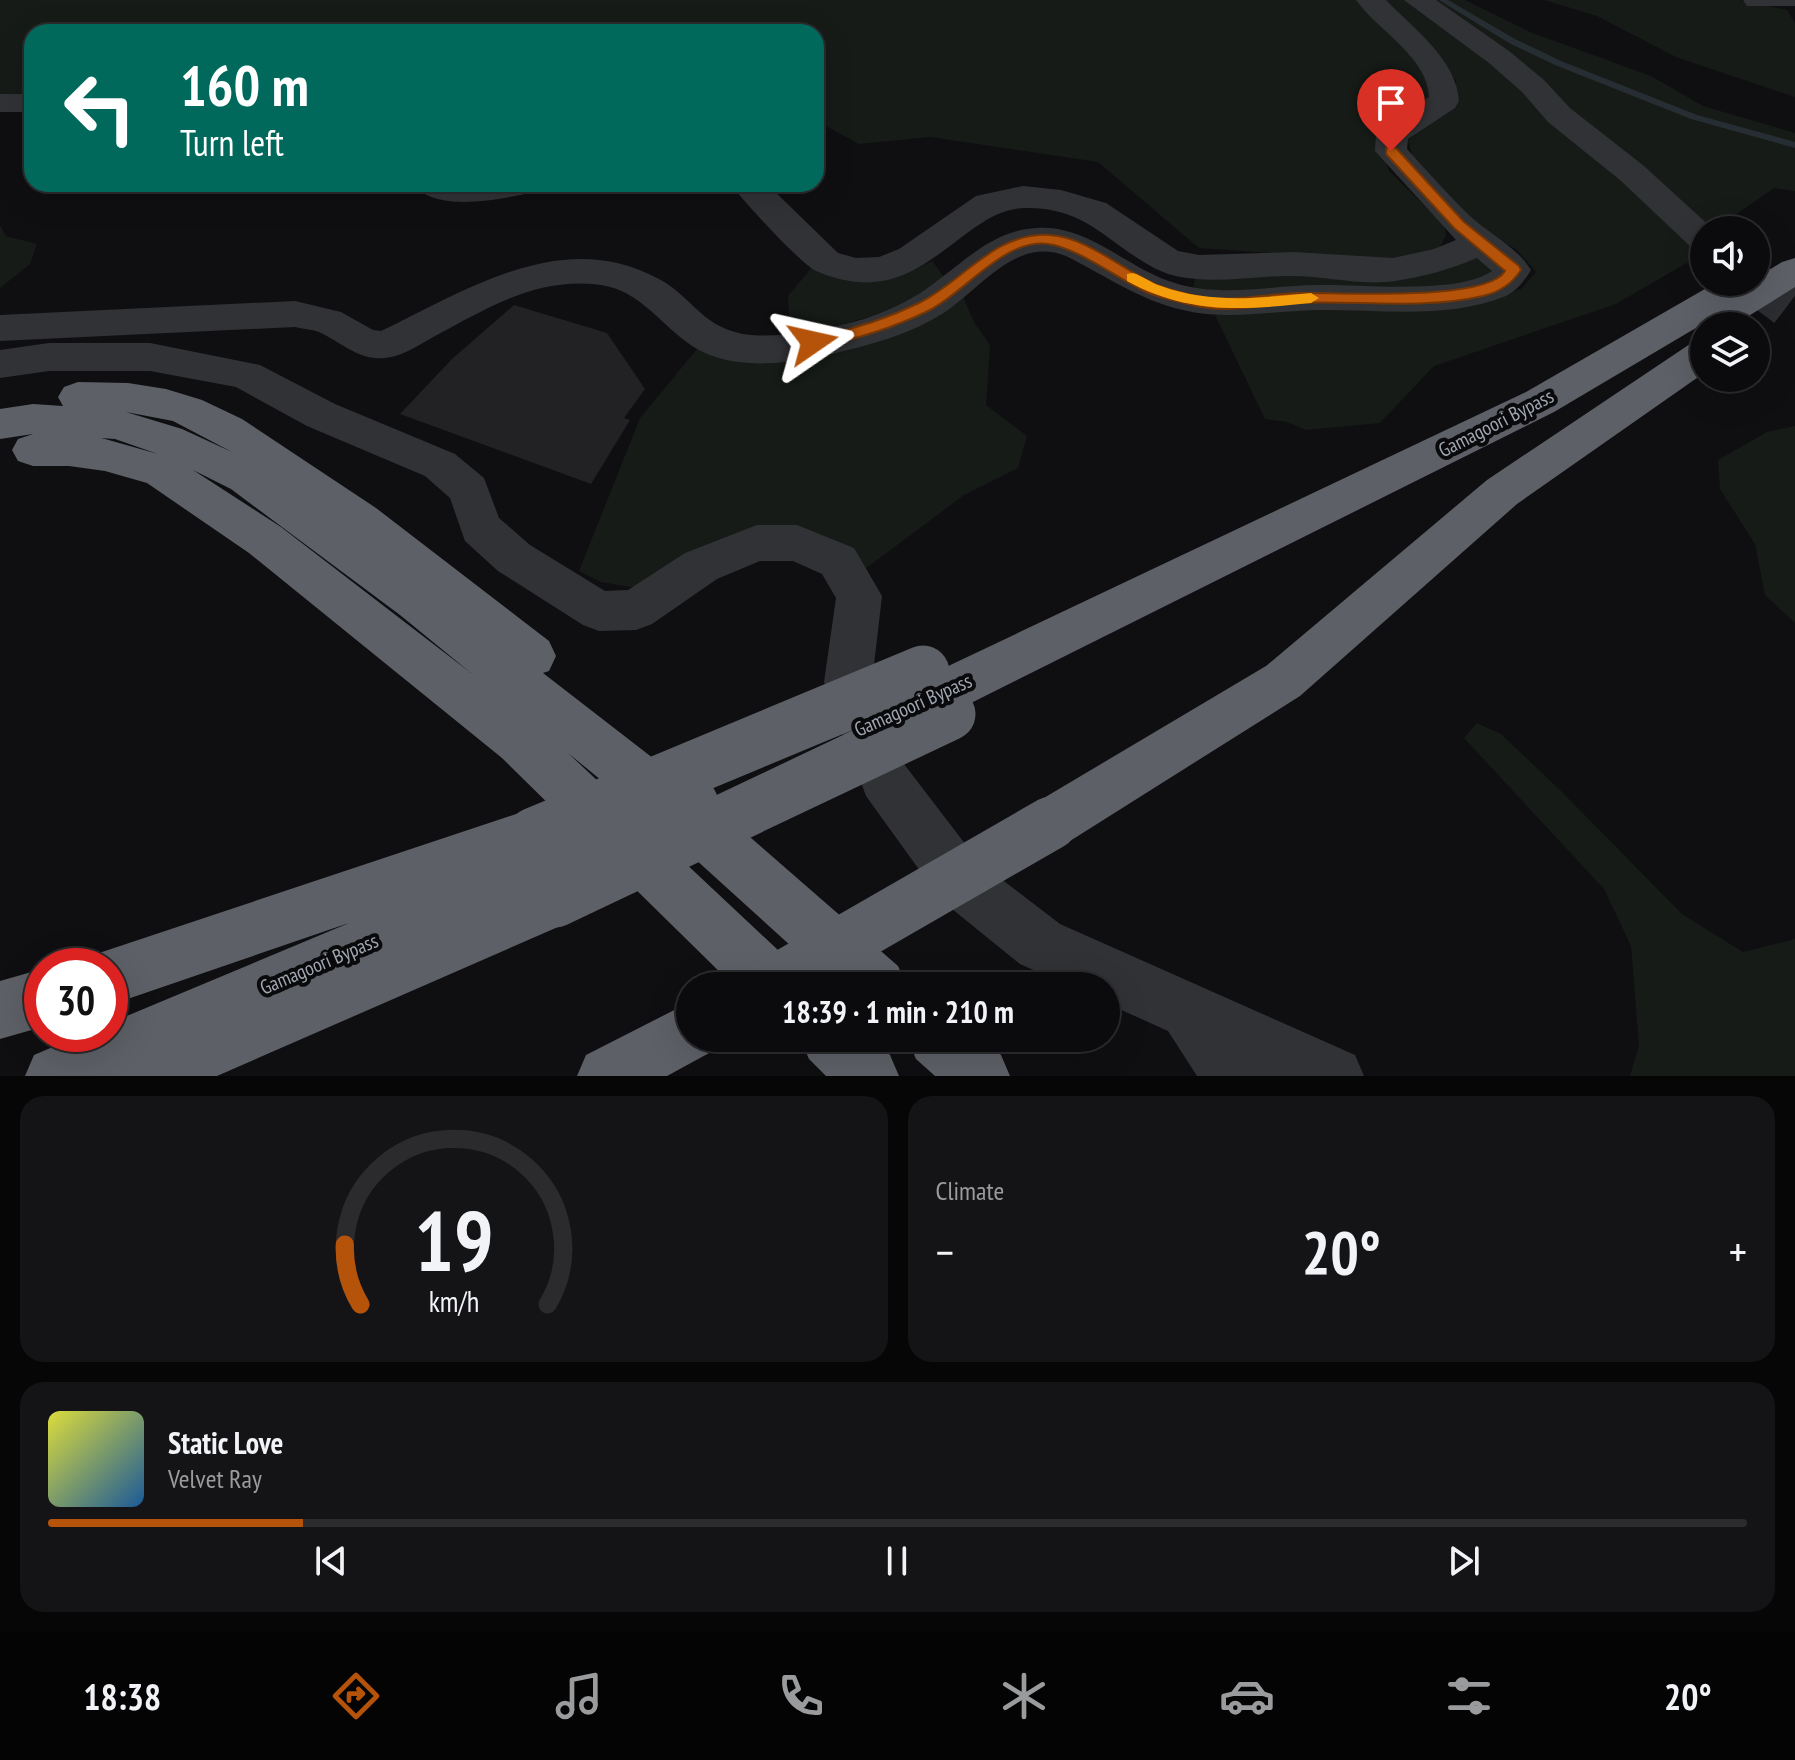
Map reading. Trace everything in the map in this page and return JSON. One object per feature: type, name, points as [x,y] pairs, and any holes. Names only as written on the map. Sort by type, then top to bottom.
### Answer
[{"type":"highway","name":"Gamagoori Bypass","points":[[1770,275],[1795,248]]},
{"type":"highway","name":"Gamagoori Bypass","points":[[938,693],[1502,403],[1540,402],[1733,296]]},
{"type":"highway","name":"Gamagoori Bypass","points":[[1723,312],[1744,296]]},
{"type":"highway","name":"Gamagoori Bypass","points":[[55,1076],[544,868],[1514,438],[1690,335]]},
{"type":"highway","points":[[792,972],[1051,823],[1283,681],[1502,492],[1690,364]]},
{"type":"highway","points":[[0,403],[75,396],[146,399],[199,416],[249,442],[342,505],[435,575],[570,687],[658,763],[692,821]]},
{"type":"highway","points":[[0,424],[33,419],[115,424],[167,440],[246,477],[416,601],[692,821],[862,972]]},
{"type":"highway","points":[[0,450],[69,450],[105,455],[161,471],[265,540],[520,741],[760,972]]},
{"type":"highway","points":[[128,972],[544,868],[938,693]]},
{"type":"highway","name":"Gamagoori Bypass","points":[[147,1076],[544,868]]},
{"type":"highway","points":[[0,1010],[24,1003]]},
{"type":"highway","points":[[607,1076],[676,1039]]},
{"type":"highway","points":[[844,1052],[869,1076]]},
{"type":"highway","points":[[953,1052],[980,1076]]},
{"type":"street","points":[[0,328],[295,314],[328,321],[364,342],[385,345],[501,286],[534,276],[584,272],[619,275],[649,288],[703,337],[735,348],[790,347],[859,334],[927,306],[995,255],[1027,240],[1054,240],[1093,256],[1154,290],[1197,301],[1239,305],[1294,298],[1437,297],[1482,291],[1507,280],[1513,270],[1432,199],[1391,151],[1392,135],[1444,101],[1446,91],[1441,80],[1410,42],[1370,0]]},
{"type":"street","points":[[1418,0],[1499,57],[1533,86],[1559,115],[1632,173],[1690,227]]},
{"type":"street","points":[[1757,0],[1787,0]]},
{"type":"street","points":[[0,103],[24,103]]},
{"type":"street","points":[[756,192],[826,262],[856,270],[884,269],[912,257],[988,204],[1023,197],[1061,201],[1094,211],[1168,261],[1199,267],[1294,264],[1393,270],[1443,259],[1484,242]]},
{"type":"street","points":[[0,364],[49,357],[150,357],[246,375],[321,415],[440,465],[469,490],[480,528],[514,558],[599,611],[636,610],[701,566],[757,543],[797,543],[838,561],[859,596],[848,682],[884,779],[960,881],[1040,944],[1334,1076]]},
{"type":"street","points":[[1189,1012],[1233,1076]]},
{"type":"shaded area","points":[[0,0],[1362,0],[1404,45],[1429,84],[1432,95],[1427,101],[1377,139],[1389,171],[1444,225],[1446,236],[1438,250],[1400,262],[1199,248],[1098,162],[930,137],[859,144],[824,125],[824,24],[24,24],[24,96],[0,95]]},
{"type":"shaded area","points":[[1379,0],[1413,0],[1457,30],[1690,237],[1690,261],[1616,304],[1434,366],[1380,423],[1306,430],[1287,422],[1265,419],[1215,315],[1301,306],[1481,300],[1521,289],[1536,272],[1517,250],[1463,217],[1415,167],[1408,140],[1456,101],[1456,80]]},
{"type":"shaded area","points":[[1424,0],[1465,0],[1530,32],[1651,76],[1703,106],[1795,133],[1795,191],[1774,188],[1734,216],[1690,216],[1690,218]]},
{"type":"shaded area","points":[[1544,0],[1740,0],[1787,10],[1795,23],[1795,97],[1676,57],[1597,16]]},
{"type":"shaded area","points":[[0,225],[6,236],[37,244],[30,264],[0,288]]},
{"type":"shaded area","points":[[1478,258],[1497,270],[1481,282],[1439,288],[1192,293],[1196,273],[1441,268]]},
{"type":"shaded area","points":[[932,261],[946,280],[907,305],[842,325],[790,333],[788,296],[814,265],[886,277]]},
{"type":"shaded area","points":[[961,292],[974,322],[990,345],[986,405],[1027,436],[1018,468],[964,495],[865,569],[806,530],[637,588],[601,582],[579,571],[640,418],[697,349],[733,358]]},
{"type":"shaded area","points":[[1795,426],[1795,623],[1765,595],[1755,544],[1720,489],[1718,460],[1767,432]]},
{"type":"shaded area","points":[[1477,723],[1501,734],[1682,914],[1743,952],[1795,939],[1795,1076],[1630,1076],[1639,1045],[1631,946],[1604,889],[1464,738]]},
{"type":"building","points":[[514,305],[607,333],[645,389],[624,418],[630,420],[591,484],[400,414],[452,359]]},
{"type":"waterway","points":[[1443,0],[1512,41],[1558,63],[1694,117],[1795,145]]},
{"type":"tunnel","points":[[1770,294],[1795,313]]},
{"type":"slow traffic","points":[[1133,278],[1154,290],[1197,301],[1239,305],[1311,298]]},
{"type":"route","points":[[813,342],[859,334],[927,306],[995,255],[1027,240],[1054,240],[1093,256],[1154,290],[1197,301],[1239,305],[1294,298],[1437,297],[1482,291],[1507,280],[1513,270],[1432,199],[1391,151]]}]
